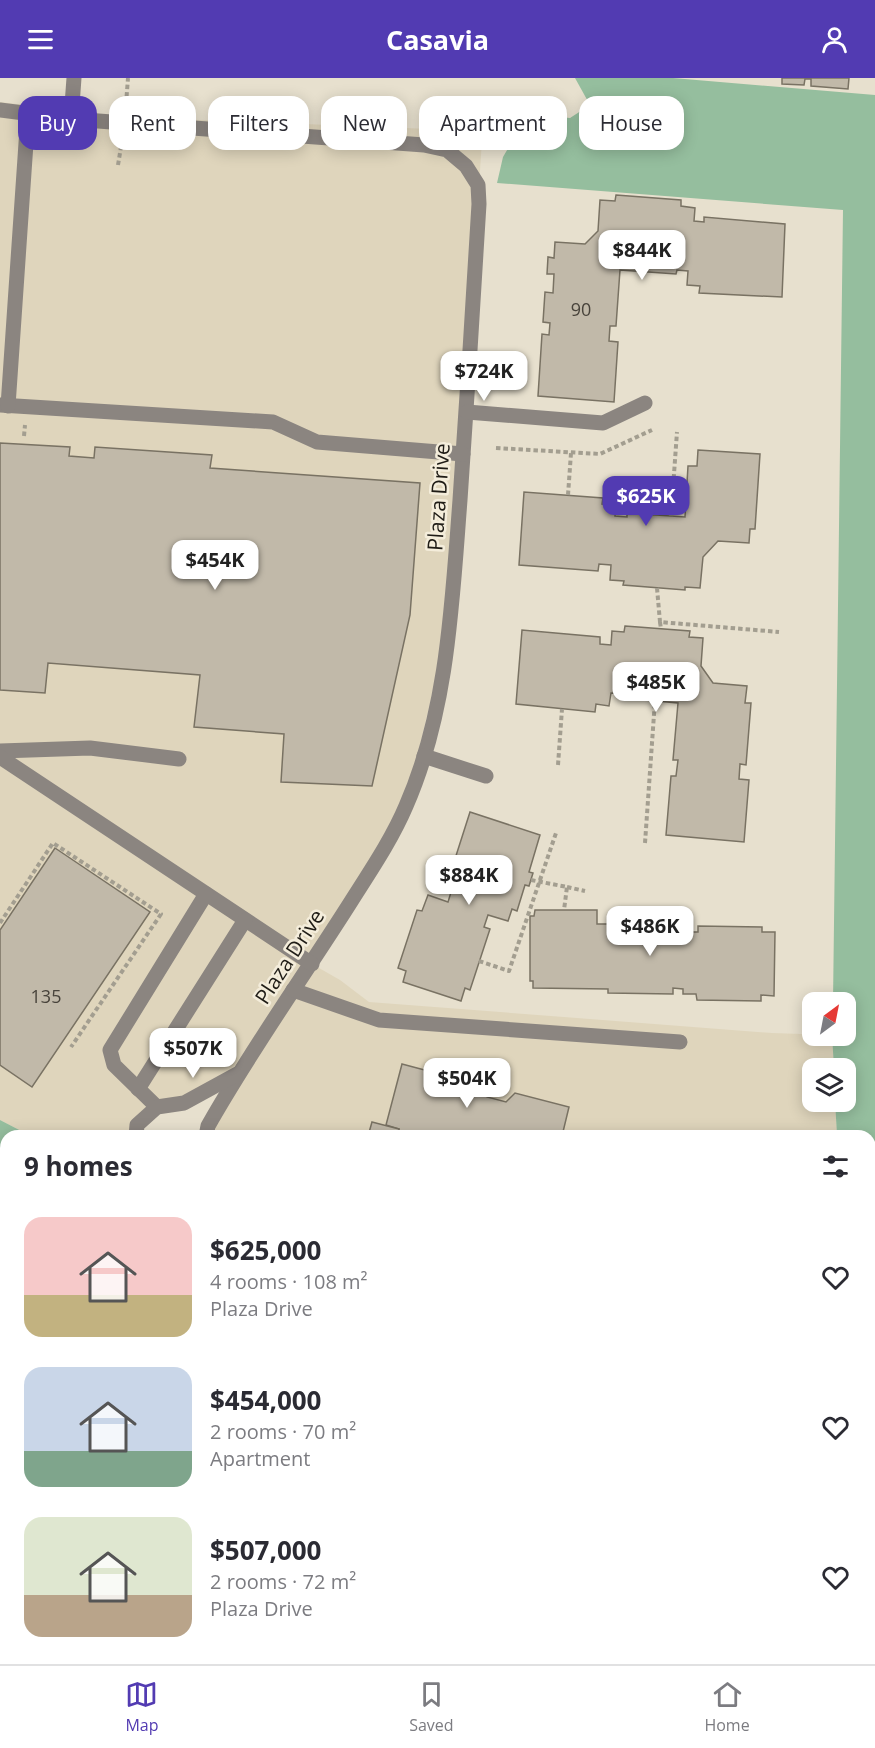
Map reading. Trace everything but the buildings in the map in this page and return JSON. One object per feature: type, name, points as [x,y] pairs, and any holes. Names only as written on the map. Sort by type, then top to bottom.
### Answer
[{"type":"street","points":[[73,96],[74,78]]},
{"type":"street","name":"Plaza Drive","points":[[0,110],[18,113]]},
{"type":"street","name":"Plaza Drive","points":[[97,121],[424,145],[447,150],[466,166],[478,185],[479,204],[467,412],[452,609],[442,685],[424,756],[406,805],[390,839],[312,964],[237,1074],[207,1130]]},
{"type":"street","points":[[25,150],[4,406],[273,422],[317,442],[463,454]]},
{"type":"street","points":[[467,412],[603,423],[645,403]]},
{"type":"street","points":[[0,751],[90,748],[178,759]]},
{"type":"street","points":[[424,756],[486,776]]},
{"type":"street","points":[[0,757],[312,964]]},
{"type":"street","points":[[137,1130],[137,1125],[157,1107],[114,1065],[110,1050],[206,894]]},
{"type":"street","points":[[138,1089],[245,920]]},
{"type":"street","points":[[293,990],[379,1020],[680,1042]]},
{"type":"street","name":"Plaza Drive","points":[[157,1107],[184,1103],[237,1074]]},
{"type":"path","points":[[127,96],[128,78]]},
{"type":"path","points":[[118,165],[120,150]]},
{"type":"path","points":[[496,448],[600,454],[652,430]]},
{"type":"path","points":[[671,516],[677,432]]},
{"type":"path","points":[[568,495],[571,453]]},
{"type":"path","points":[[657,588],[661,629]]},
{"type":"path","points":[[660,622],[779,632]]},
{"type":"path","points":[[645,843],[655,700]]},
{"type":"path","points":[[558,765],[562,709]]},
{"type":"path","points":[[479,961],[509,971],[556,833]]},
{"type":"path","points":[[0,923],[53,843],[161,914],[71,1047]]},
{"type":"path","points":[[531,880],[585,891]]},
{"type":"path","points":[[564,910],[567,887]]},
{"type":"shaded area","points":[[0,102],[18,104],[18,150],[97,150],[97,114],[109,115],[109,150],[196,150],[196,120],[208,120],[208,150],[309,150],[309,124],[321,125],[321,150],[407,150],[407,128],[419,129],[419,150],[481,150],[452,609],[406,805],[312,964],[340,980],[369,1002],[802,1034],[802,1046],[833,1046],[833,1058],[802,1058],[802,1112],[836,1112],[837,1130],[209,1130],[237,1075],[157,1108],[140,1130],[19,1130],[0,1120]]},
{"type":"green space","points":[[575,78],[673,78],[875,95],[875,1130],[837,1130],[836,1112],[856,1112],[856,1058],[833,1058],[833,1046],[856,1046],[856,992],[833,992],[843,210],[497,183],[503,157],[507,150],[567,150],[567,118],[579,112],[579,150],[684,150],[684,96],[585,96]]},
{"type":"green space","points":[[0,1120],[19,1130],[0,1130]]}]
